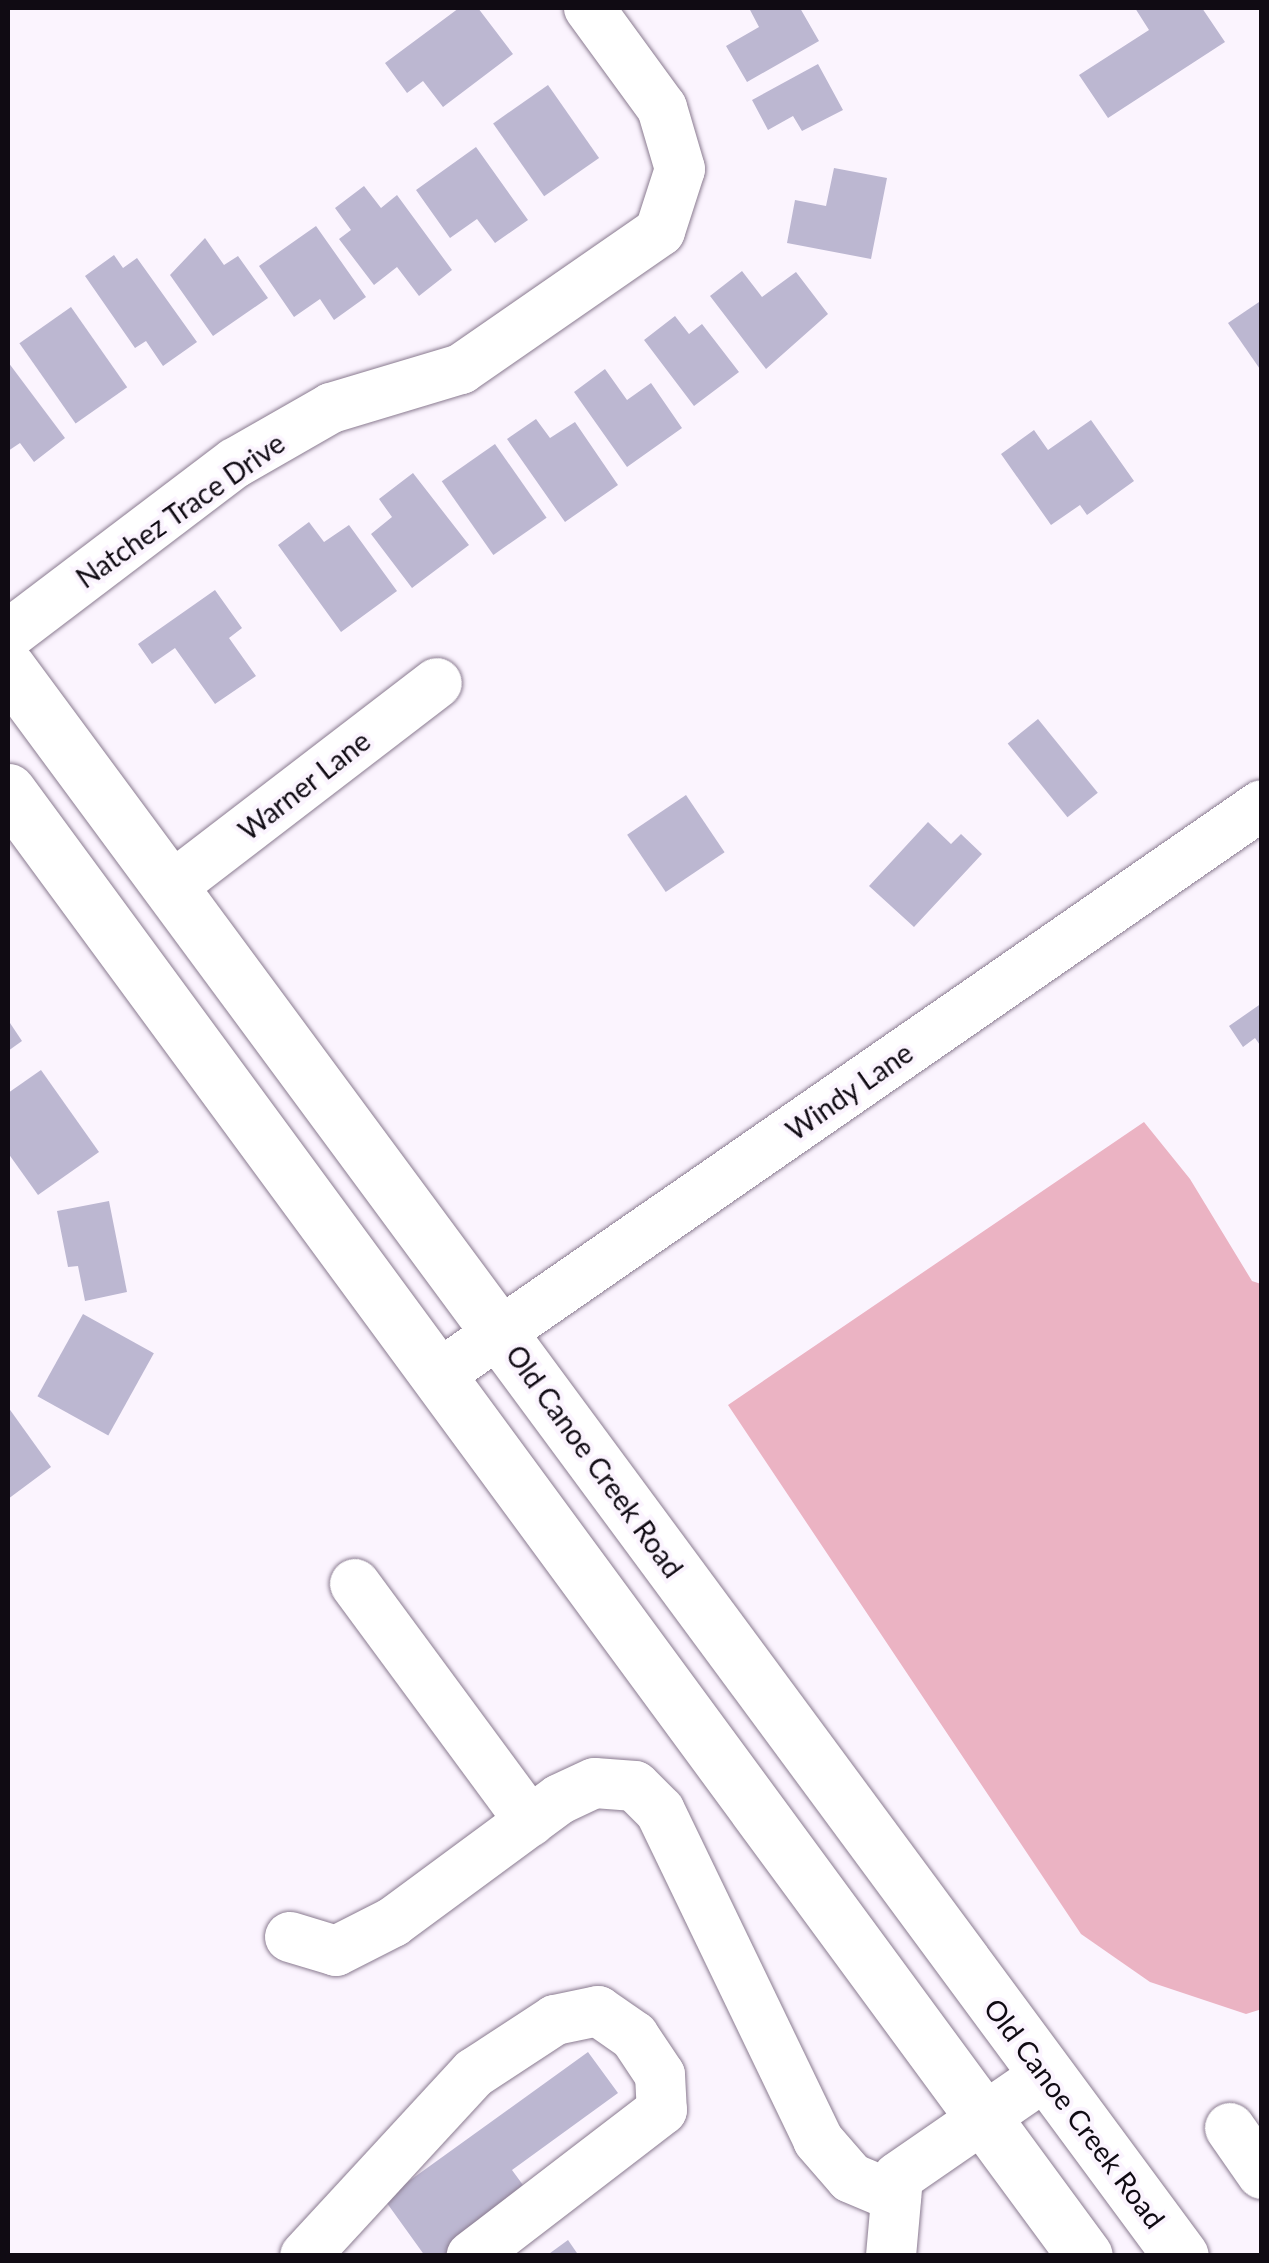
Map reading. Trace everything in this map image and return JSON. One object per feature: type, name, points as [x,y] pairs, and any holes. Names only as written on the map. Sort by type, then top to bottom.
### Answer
[{"type":"main road","name":"Old Canoe Creek Road","points":[[8,668],[1181,2256]]},
{"type":"main road","points":[[8,791],[1085,2256]]},
{"type":"street","name":"Natchez Trace Drive","points":[[8,635],[235,464],[330,408],[461,369],[660,230],[680,169],[662,108],[589,8]]},
{"type":"street","name":"Warner Lane","points":[[171,887],[437,684]]},
{"type":"street","name":"Windy Lane","points":[[437,1376],[1262,805]]},
{"type":"street","points":[[355,1584],[530,1820]]},
{"type":"street","points":[[290,1937],[336,1951],[392,1922],[530,1820],[596,1783],[634,1786],[660,1811],[818,2140],[851,2178],[896,2197]]},
{"type":"street","points":[[304,2256],[474,2073],[555,2020],[598,2011],[634,2036],[660,2074],[662,2110],[472,2256]]},
{"type":"street","points":[[891,2256],[898,2177],[984,2122],[1046,2075]]},
{"type":"street","points":[[1230,2128],[1262,2174]]},
{"type":"shaded area","points":[[1144,1122],[1190,1179],[1252,1281],[1261,1284],[1262,2009],[1246,2014],[1150,1982],[1081,1934],[728,1405]]},
{"type":"building","points":[[459,8],[478,8],[513,54],[443,107],[423,81],[407,93],[385,63]]},
{"type":"building","points":[[749,8],[800,8],[819,41],[747,82],[726,46],[759,27]]},
{"type":"building","points":[[1135,8],[1202,8],[1225,42],[1108,118],[1079,75],[1149,30]]},
{"type":"building","points":[[818,64],[843,110],[802,131],[793,116],[768,130],[752,100]]},
{"type":"building","points":[[548,85],[599,158],[544,196],[493,123]]},
{"type":"building","points":[[476,147],[528,220],[495,243],[477,219],[450,238],[416,190]]},
{"type":"building","points":[[834,168],[887,178],[871,259],[787,243],[795,200],[826,206]]},
{"type":"building","points":[[364,186],[381,208],[397,195],[452,270],[419,296],[397,267],[374,285],[339,239],[351,230],[335,208]]},
{"type":"building","points":[[316,226],[366,297],[334,320],[320,299],[294,317],[259,266]]},
{"type":"building","points":[[205,238],[224,265],[238,256],[268,298],[213,336],[170,275]]},
{"type":"building","points":[[114,255],[123,268],[137,258],[197,342],[163,366],[146,341],[135,348],[85,276]]},
{"type":"building","points":[[742,271],[762,297],[796,272],[828,314],[766,369],[710,296]]},
{"type":"building","points":[[1262,300],[1262,372],[1228,323]]},
{"type":"building","points":[[71,307],[127,387],[76,423],[19,343]]},
{"type":"building","points":[[675,316],[689,334],[702,324],[739,372],[694,406],[644,340]]},
{"type":"building","points":[[8,362],[65,438],[34,462],[20,443],[8,451]]},
{"type":"building","points":[[605,369],[627,400],[651,383],[682,428],[627,467],[574,392]]},
{"type":"building","points":[[536,419],[550,438],[575,422],[618,485],[565,522],[507,439]]},
{"type":"building","points":[[1091,420],[1134,481],[1087,515],[1080,505],[1051,525],[1001,454],[1034,430],[1048,450]]},
{"type":"building","points":[[495,444],[547,518],[493,555],[442,481]]},
{"type":"building","points":[[413,473],[469,545],[412,588],[371,534],[392,517],[379,499]]},
{"type":"building","points":[[309,522],[324,542],[349,525],[397,591],[341,632],[278,545]]},
{"type":"building","points":[[215,590],[242,628],[229,638],[256,676],[215,704],[175,648],[152,664],[138,644]]},
{"type":"building","points":[[1038,719],[1098,793],[1067,817],[1008,744]]},
{"type":"building","points":[[686,795],[725,852],[666,892],[627,835]]},
{"type":"building","points":[[928,822],[951,844],[961,834],[982,854],[914,927],[869,886]]},
{"type":"building","points":[[1262,1003],[1262,1048],[1255,1038],[1243,1047],[1229,1026]]},
{"type":"building","points":[[8,1020],[22,1041],[8,1051]]},
{"type":"building","points":[[41,1070],[99,1152],[38,1195],[8,1153],[8,1093]]},
{"type":"building","points":[[109,1201],[127,1292],[85,1301],[78,1266],[68,1267],[57,1211]]},
{"type":"building","points":[[83,1314],[154,1353],[108,1435],[37,1396]]},
{"type":"building","points":[[8,1407],[51,1467],[8,1499]]},
{"type":"building","points":[[588,2052],[618,2093],[512,2170],[531,2196],[448,2256],[425,2256],[384,2199]]},
{"type":"building","points":[[568,2240],[579,2256],[546,2256]]}]
